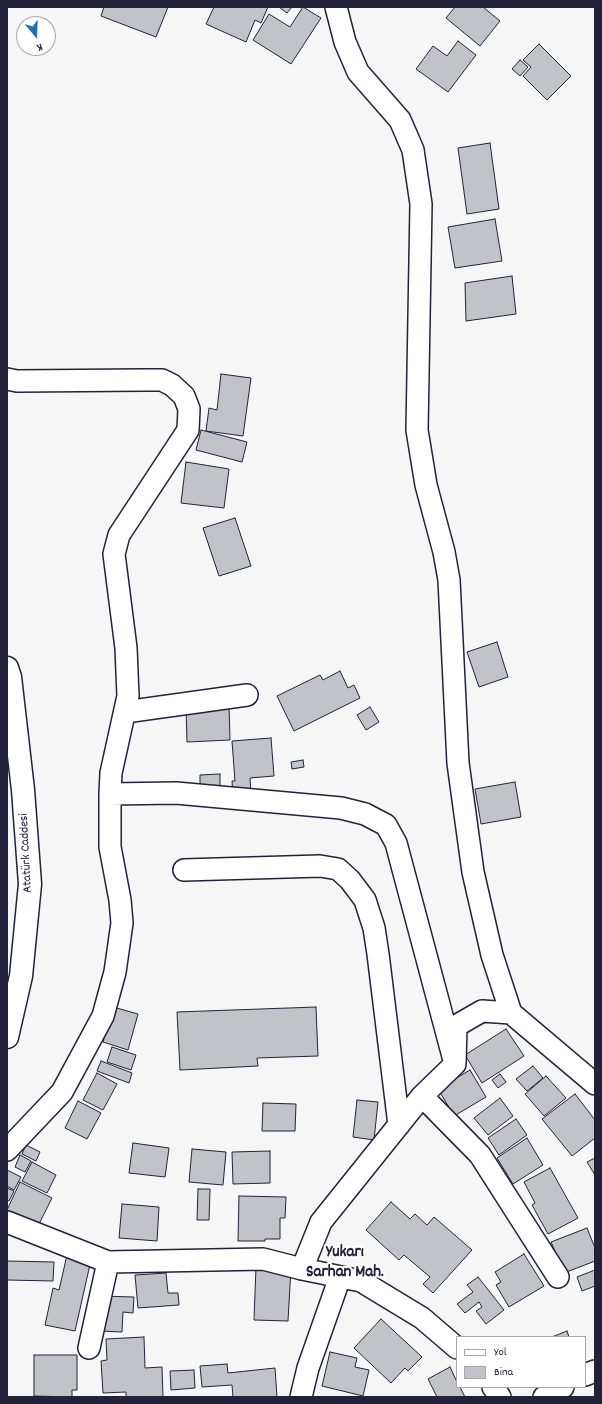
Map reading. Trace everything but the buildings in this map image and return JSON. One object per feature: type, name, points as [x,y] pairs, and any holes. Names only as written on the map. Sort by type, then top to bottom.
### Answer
[{"type":"main road","name":"Atatürk Caddesi","points":[[7,668],[10,677],[23,790],[30,884],[21,976],[7,1037]]},
{"type":"street","points":[[336,7],[345,42],[358,72],[400,120],[413,150],[421,204],[417,430],[426,485],[444,552],[449,580],[458,763],[473,872],[492,955],[511,1013],[595,1084]]},
{"type":"street","points":[[7,379],[17,381],[162,380],[172,385],[184,396],[189,409],[188,430],[119,535],[114,554],[126,648],[128,696],[111,773],[110,794],[110,847],[120,900],[122,923],[115,972],[103,1016],[62,1092],[7,1150]]},
{"type":"street","points":[[125,712],[247,695]]},
{"type":"street","points":[[110,794],[176,793],[341,808],[365,814],[386,825],[396,843],[455,1064]]},
{"type":"street","points":[[184,870],[320,866],[338,869],[350,880],[365,900],[374,928],[399,1125]]},
{"type":"street","points":[[302,1269],[321,1222],[422,1096],[455,1064],[456,1026],[482,1011],[511,1013]]},
{"type":"street","points":[[422,1096],[480,1154],[558,1277]]},
{"type":"street","points":[[7,1222],[108,1262],[263,1259],[302,1269],[361,1281],[422,1318],[456,1347]]},
{"type":"street","points":[[89,1348],[108,1262]]},
{"type":"street","points":[[301,1397],[308,1368],[340,1277]]},
{"type":"street","points":[[495,1388],[500,1397]]},
{"type":"street","points":[[544,1397],[561,1388]]},
{"type":"district","name":"Yukarı Sarhan Mah.","points":[[345,1264]]}]
